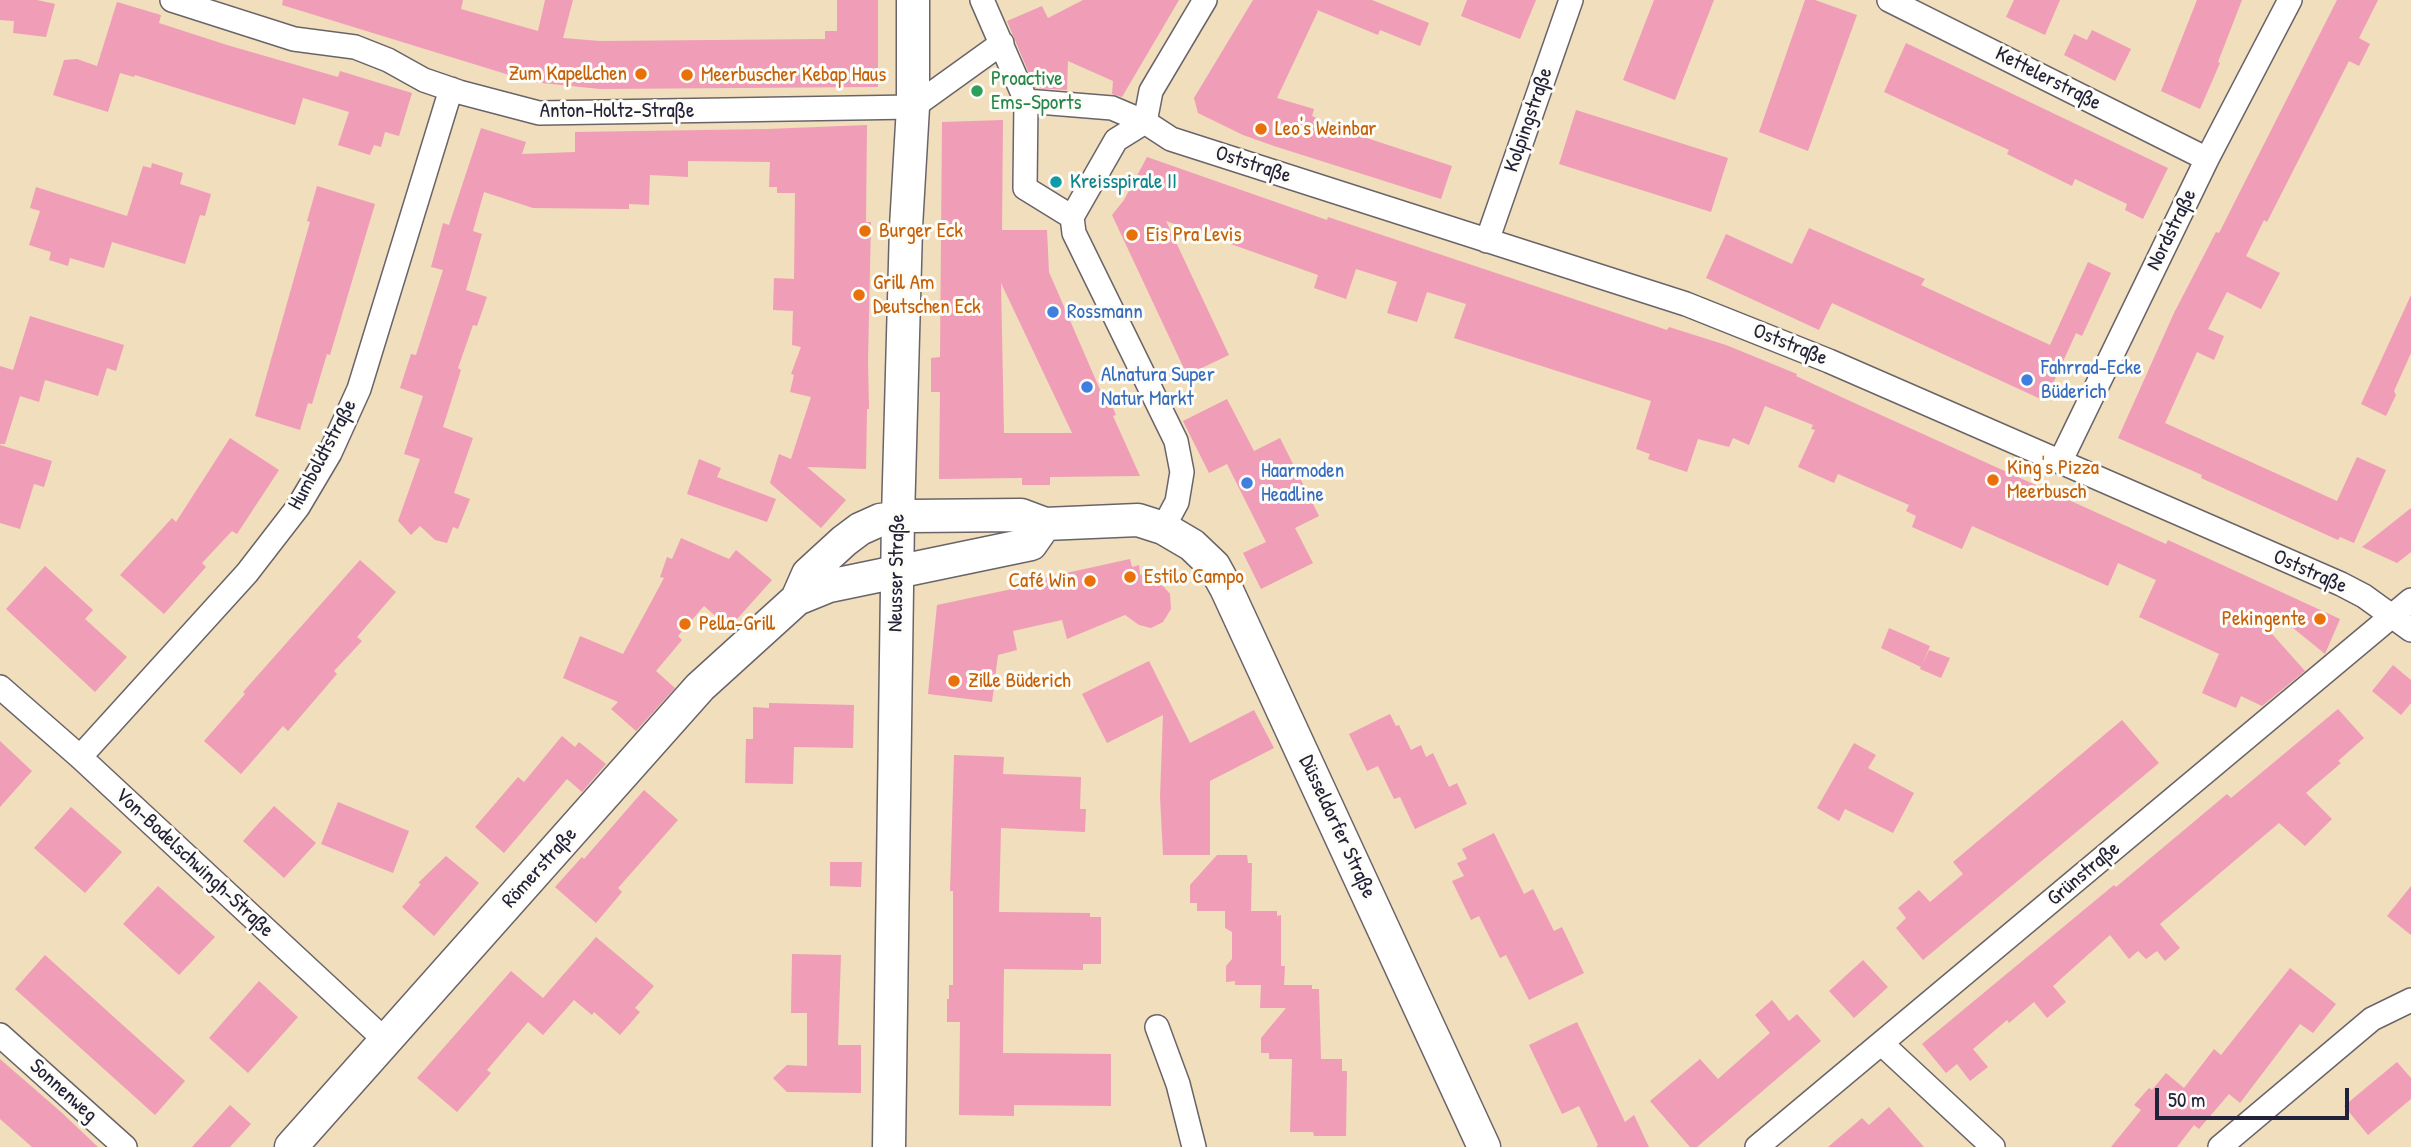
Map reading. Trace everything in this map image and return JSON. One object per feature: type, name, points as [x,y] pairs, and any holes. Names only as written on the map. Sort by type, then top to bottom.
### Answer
[{"type":"main road","name":"Neusser Straße","points":[[889,1147],[898,518],[906,227],[913,107],[913,0]]},
{"type":"main road","name":"Düsseldorfer Straße","points":[[898,518],[1021,515],[1045,524],[1138,520],[1163,528],[1192,545],[1214,566],[1484,1147]]},
{"type":"main road","name":"Römerstraße","points":[[797,599],[808,574],[844,541],[860,529],[880,520],[898,518]]},
{"type":"main road","points":[[899,571],[1031,544],[1045,524]]},
{"type":"main road","name":"Römerstraße","points":[[291,1147],[700,687],[797,599],[829,586],[899,571]]},
{"type":"street","name":"Anton-Holtz-Straße","points":[[172,0],[294,39],[355,47],[388,60],[424,80],[539,113],[913,107]]},
{"type":"street","points":[[982,0],[1026,101],[1026,188],[1072,218]]},
{"type":"street","points":[[1163,528],[1177,502],[1182,472],[1176,441],[1074,233],[1072,218],[1116,140],[1145,122],[1151,92],[1205,0]]},
{"type":"street","name":"Kolpingstraße","points":[[1487,241],[1571,0]]},
{"type":"street","name":"Kettelerstraße","points":[[1889,0],[2207,159]]},
{"type":"street","name":"Nordstraße","points":[[2060,462],[2207,159],[2290,0]]},
{"type":"street","points":[[913,107],[1002,43]]},
{"type":"street","name":"Humboldtstraße","points":[[80,757],[247,573],[299,507],[330,453],[359,389],[451,89]]},
{"type":"street","points":[[1026,101],[1112,108],[1145,122]]},
{"type":"street","name":"Oststraße","points":[[1145,122],[1171,139],[1686,304],[1829,360],[2341,584],[2364,596],[2411,630]]},
{"type":"street","name":"Grünstraße","points":[[1757,1147],[2411,600]]},
{"type":"street","name":"Von-Bodelschwingh-Straße","points":[[0,687],[80,757],[386,1041]]},
{"type":"street","points":[[2220,1147],[2372,1018],[2411,1000]]},
{"type":"street","points":[[1157,1027],[1178,1084],[1194,1147]]},
{"type":"street","name":"Sonnenweg","points":[[0,1034],[125,1147]]},
{"type":"street","points":[[1882,1044],[1993,1147]]},
{"type":"building","points":[[0,0],[37,0],[55,4],[46,37],[13,33],[14,21],[0,20]]},
{"type":"building","points":[[283,0],[463,0],[461,9],[538,31],[545,0],[573,0],[563,38],[600,41],[825,39],[825,31],[837,31],[837,0],[878,0],[878,87],[600,89],[532,82],[282,5]]},
{"type":"building","points":[[1083,0],[1179,0],[1122,97],[1112,94],[1113,81],[1068,61],[1067,90],[1035,88],[1007,21],[1042,6],[1048,18]]},
{"type":"building","points":[[1253,0],[1372,0],[1429,23],[1420,46],[1380,30],[1378,35],[1315,9],[1318,11],[1277,98],[1314,109],[1312,116],[1319,119],[1318,122],[1452,166],[1441,199],[1274,146],[1243,135],[1198,113],[1194,98]]},
{"type":"building","points":[[1467,0],[1536,0],[1520,39],[1461,16]]},
{"type":"building","points":[[1654,0],[1714,0],[1675,100],[1623,80]]},
{"type":"building","points":[[1805,0],[1815,0],[1857,15],[1808,151],[1759,132]]},
{"type":"building","points":[[2014,0],[2060,0],[2045,35],[2006,17]]},
{"type":"building","points":[[2197,0],[2242,0],[2218,62],[2220,63],[2200,109],[2161,91]]},
{"type":"building","points":[[2337,0],[2378,0],[2359,38],[2370,44],[2359,66],[2349,61],[2267,222],[2264,220],[2246,256],[2280,273],[2261,309],[2227,292],[2208,329],[2224,336],[2214,360],[2197,352],[2165,423],[2337,501],[2357,457],[2386,470],[2354,543],[2340,537],[2338,540],[2118,438],[2174,313],[2216,232],[2219,233]]},
{"type":"building","points":[[117,2],[161,15],[159,23],[227,45],[338,77],[340,71],[412,93],[399,136],[385,132],[381,147],[374,145],[370,155],[338,145],[349,112],[303,98],[295,125],[135,75],[134,77],[120,73],[108,112],[53,95],[64,60],[77,59],[97,66]]},
{"type":"building","points":[[2092,30],[2131,49],[2115,81],[2064,55],[2074,34],[2087,40]]},
{"type":"building","points":[[1906,43],[2168,168],[2143,219],[2125,210],[2127,204],[2075,179],[2072,186],[2007,154],[2009,150],[1884,92]]},
{"type":"building","points":[[1576,110],[1728,158],[1711,212],[1559,164]]},
{"type":"building","points":[[1003,120],[1002,230],[1047,230],[1049,272],[1101,392],[1105,390],[1116,415],[1113,416],[1140,476],[1050,477],[1050,485],[1022,485],[1022,478],[939,479],[940,392],[931,392],[931,358],[940,357],[942,122]],"holes":[[[1001,283],[1072,433],[1004,433]]]},
{"type":"building","points":[[867,125],[866,222],[871,222],[866,469],[807,467],[846,500],[821,528],[770,483],[779,454],[791,459],[811,397],[790,392],[794,375],[791,374],[801,347],[792,345],[793,311],[773,310],[774,278],[794,279],[795,193],[777,193],[777,187],[769,187],[770,162],[688,161],[688,177],[650,175],[649,205],[629,204],[629,209],[533,208],[484,192],[473,231],[482,234],[466,290],[487,297],[477,326],[473,325],[458,368],[461,370],[443,427],[473,438],[454,493],[470,499],[458,529],[453,527],[447,543],[435,540],[420,526],[411,535],[398,521],[420,459],[404,454],[423,396],[400,388],[411,354],[416,355],[443,270],[431,267],[443,223],[449,225],[481,128],[526,142],[522,154],[575,152],[575,132]]},
{"type":"building","points":[[1147,157],[1327,220],[1328,217],[1667,330],[1669,327],[1726,345],[1797,374],[1796,376],[1850,401],[2166,544],[2168,540],[2340,619],[2325,654],[2276,614],[2265,626],[2305,671],[2262,706],[2241,696],[2236,708],[2202,693],[2219,654],[2139,617],[2156,580],[2118,563],[2108,586],[1972,526],[1962,549],[1912,527],[1916,516],[1906,511],[1909,505],[1838,474],[1834,483],[1798,467],[1815,430],[1811,429],[1813,425],[1765,406],[1749,445],[1733,438],[1729,447],[1698,439],[1687,472],[1648,459],[1650,454],[1636,449],[1651,401],[1454,338],[1466,304],[1427,292],[1417,322],[1387,313],[1397,282],[1356,269],[1346,299],[1314,288],[1318,275],[1166,221],[1229,355],[1187,375],[1112,215],[1124,200]]},
{"type":"building","points":[[152,163],[183,173],[180,184],[211,194],[205,216],[200,215],[185,264],[112,242],[104,268],[70,258],[68,266],[49,260],[51,252],[29,245],[40,211],[30,208],[36,187],[127,216],[143,166],[151,168]]},
{"type":"building","points":[[317,186],[375,204],[330,355],[327,354],[312,404],[308,403],[300,430],[255,416],[310,222],[307,221]]},
{"type":"building","points":[[1809,228],[1925,279],[1921,285],[2050,345],[2088,262],[2111,273],[2082,336],[2076,333],[2045,401],[1832,303],[1819,330],[1706,278],[1726,234],[1792,264]]},
{"type":"building","points":[[2411,295],[2411,353],[2386,416],[2361,404]]},
{"type":"building","points":[[30,316],[124,345],[116,371],[107,368],[98,396],[45,380],[39,402],[20,396],[5,444],[0,444],[0,366],[13,370]]},
{"type":"building","points":[[1227,399],[1254,451],[1280,438],[1319,516],[1295,528],[1313,563],[1261,589],[1243,553],[1266,542],[1227,464],[1209,473],[1183,421]]},
{"type":"building","points":[[230,438],[279,470],[237,534],[232,531],[202,563],[206,567],[164,614],[120,575],[172,518],[176,522]]},
{"type":"building","points":[[0,445],[52,461],[44,487],[34,484],[20,529],[0,523]]},
{"type":"building","points":[[699,459],[721,468],[717,477],[776,499],[767,522],[687,494]]},
{"type":"building","points":[[2411,508],[2411,552],[2397,563],[2362,547]]},
{"type":"building","points":[[681,538],[729,559],[736,550],[772,580],[729,628],[704,606],[678,636],[682,640],[656,671],[675,688],[636,731],[611,709],[618,702],[563,678],[580,636],[623,654],[664,578],[660,577],[667,557],[672,559]]},
{"type":"building","points":[[1130,559],[1132,567],[1139,565],[1140,575],[1143,574],[1164,587],[1170,594],[1171,609],[1163,622],[1151,628],[1139,625],[1125,615],[1067,639],[1062,620],[1013,631],[1017,650],[998,655],[992,702],[928,694],[937,605],[1026,586],[1025,582]]},
{"type":"building","points":[[360,560],[396,592],[357,637],[362,641],[334,671],[337,674],[288,731],[283,726],[241,774],[204,741],[245,694],[243,692]]},
{"type":"building","points":[[45,566],[93,610],[85,619],[127,657],[95,692],[6,609]]},
{"type":"building","points":[[1889,628],[1930,646],[1921,667],[1881,648]]},
{"type":"building","points":[[1929,650],[1950,658],[1941,678],[1920,669]]},
{"type":"building","points":[[1149,661],[1190,743],[1254,710],[1274,748],[1210,781],[1210,855],[1163,855],[1160,797],[1163,715],[1107,743],[1082,694]]},
{"type":"building","points":[[2393,665],[2411,680],[2411,703],[2401,715],[2372,691]]},
{"type":"building","points":[[769,703],[854,705],[853,748],[794,747],[793,784],[745,783],[746,739],[753,739],[753,707],[769,708]]},
{"type":"building","points":[[2338,709],[2364,738],[2338,761],[2341,763],[2306,793],[2332,819],[2305,846],[2279,823],[2160,924],[2180,948],[2165,961],[2157,951],[2146,959],[2138,951],[2129,959],[2110,935],[2053,986],[2066,1002],[2047,1018],[2034,1002],[2009,1023],[2007,1020],[1973,1049],[1988,1067],[1970,1081],[1957,1064],[1946,1073],[1922,1044],[2227,794],[2231,798]]},
{"type":"building","points":[[1390,714],[1396,726],[1399,725],[1411,750],[1421,745],[1426,757],[1433,753],[1449,787],[1457,783],[1467,804],[1415,829],[1400,797],[1394,799],[1378,766],[1367,771],[1349,734]]},
{"type":"building","points":[[2122,720],[2159,763],[1923,960],[1896,928],[1906,918],[1898,908],[1919,890],[1930,902],[1963,874],[1953,862]]},
{"type":"building","points":[[562,736],[575,747],[579,742],[606,764],[582,792],[567,779],[504,853],[475,827],[518,777],[524,782]]},
{"type":"building","points":[[0,741],[32,771],[0,807]]},
{"type":"building","points":[[1854,743],[1876,755],[1868,768],[1914,793],[1893,833],[1845,809],[1839,821],[1817,808]]},
{"type":"building","points":[[954,755],[1004,757],[1003,774],[1081,777],[1080,809],[1086,809],[1085,832],[1001,828],[999,912],[1090,913],[1090,917],[1101,917],[1101,964],[1083,964],[1083,970],[1004,969],[1003,1053],[1111,1054],[1111,1106],[1014,1105],[1014,1116],[959,1115],[960,1022],[947,1022],[949,985],[953,985],[953,891],[950,891]]},
{"type":"building","points":[[644,790],[678,820],[618,888],[622,892],[596,923],[555,887],[582,857],[584,859]]},
{"type":"building","points":[[338,802],[409,831],[393,873],[321,844]]},
{"type":"building","points":[[274,806],[316,843],[284,878],[243,841]]},
{"type":"building","points":[[71,807],[122,852],[85,893],[34,848]]},
{"type":"building","points":[[1494,833],[1524,894],[1533,889],[1554,931],[1562,927],[1584,973],[1529,1000],[1506,955],[1500,958],[1479,916],[1471,920],[1452,881],[1464,876],[1457,863],[1467,859],[1462,849]]},
{"type":"building","points":[[1217,855],[1247,855],[1248,863],[1252,863],[1251,911],[1277,911],[1277,916],[1281,915],[1281,966],[1285,966],[1284,985],[1312,985],[1312,989],[1319,989],[1321,1059],[1342,1059],[1342,1071],[1347,1071],[1346,1136],[1314,1136],[1313,1132],[1290,1132],[1292,1059],[1269,1059],[1269,1053],[1261,1053],[1261,1038],[1286,1008],[1260,1008],[1261,985],[1235,985],[1235,981],[1226,982],[1226,966],[1232,959],[1232,932],[1225,928],[1225,911],[1197,911],[1197,903],[1190,903],[1190,885]]},
{"type":"building","points":[[446,856],[479,883],[434,936],[402,907],[421,884],[418,883]]},
{"type":"building","points":[[830,862],[862,862],[861,887],[830,886]]},
{"type":"building","points":[[158,886],[215,937],[179,975],[123,924]]},
{"type":"building","points":[[2411,886],[2411,935],[2387,916]]},
{"type":"building","points":[[596,937],[654,986],[635,1008],[640,1012],[620,1035],[594,1012],[592,1015],[574,1000],[543,1035],[528,1022],[487,1070],[491,1073],[457,1112],[417,1078],[511,971],[543,998]]},
{"type":"building","points":[[792,954],[841,955],[838,1045],[861,1045],[861,1093],[787,1092],[773,1078],[787,1065],[807,1066],[807,1013],[791,1013]]},
{"type":"building","points":[[45,955],[185,1081],[155,1115],[15,989]]},
{"type":"building","points":[[1863,960],[1888,987],[1854,1018],[1829,991]]},
{"type":"building","points":[[2290,968],[2336,1004],[2313,1033],[2300,1024],[2240,1103],[2229,1094],[2199,1129],[2194,1125],[2177,1147],[2111,1147],[2141,1110],[2134,1105],[2149,1088],[2152,1090],[2166,1073],[2184,1088],[2214,1049],[2221,1055]]},
{"type":"building","points":[[259,981],[298,1017],[248,1073],[209,1038]]},
{"type":"building","points":[[1772,1000],[1789,1021],[1797,1014],[1821,1041],[1697,1147],[1690,1147],[1650,1101],[1700,1059],[1718,1079],[1770,1033],[1755,1015]]},
{"type":"building","points":[[1577,1022],[1625,1122],[1634,1115],[1649,1147],[1596,1147],[1598,1145],[1579,1106],[1562,1114],[1529,1045]]},
{"type":"building","points":[[0,1059],[98,1147],[32,1147],[0,1119]]},
{"type":"building","points":[[2397,1062],[2411,1078],[2411,1099],[2368,1135],[2344,1106]]},
{"type":"building","points":[[230,1105],[251,1124],[230,1147],[192,1147]]},
{"type":"building","points":[[1889,1107],[1924,1147],[1828,1147],[1862,1118],[1869,1125]]},
{"type":"place","name":"Zum Kapellchen","points":[[641,74]]},
{"type":"place","name":"Meerbuscher Kebap Haus","points":[[687,75]]},
{"type":"place","name":"Proactive Ems-Sports","points":[[977,91]]},
{"type":"place","name":"Leo's Weinbar","points":[[1261,129]]},
{"type":"place","name":"Kreisspirale II","points":[[1056,182]]},
{"type":"place","name":"Burger Eck","points":[[865,231]]},
{"type":"place","name":"Eis Pra Levis","points":[[1132,235]]},
{"type":"place","name":"Grill Am Deutschen Eck","points":[[859,295]]},
{"type":"place","name":"Rossmann","points":[[1053,312]]},
{"type":"place","name":"Fahrrad-Ecke Büderich","points":[[2027,380]]},
{"type":"place","name":"Alnatura Super Natur Markt","points":[[1087,387]]},
{"type":"place","name":"King's Pizza Meerbusch","points":[[1993,480]]},
{"type":"place","name":"Haarmoden Headline","points":[[1247,483]]},
{"type":"place","name":"Estilo Campo","points":[[1130,577]]},
{"type":"place","name":"Café Win","points":[[1090,581]]},
{"type":"place","name":"Pekingente","points":[[2320,619]]},
{"type":"place","name":"Pella-Grill","points":[[685,624]]},
{"type":"place","name":"Zille Büderich","points":[[954,681]]}]
